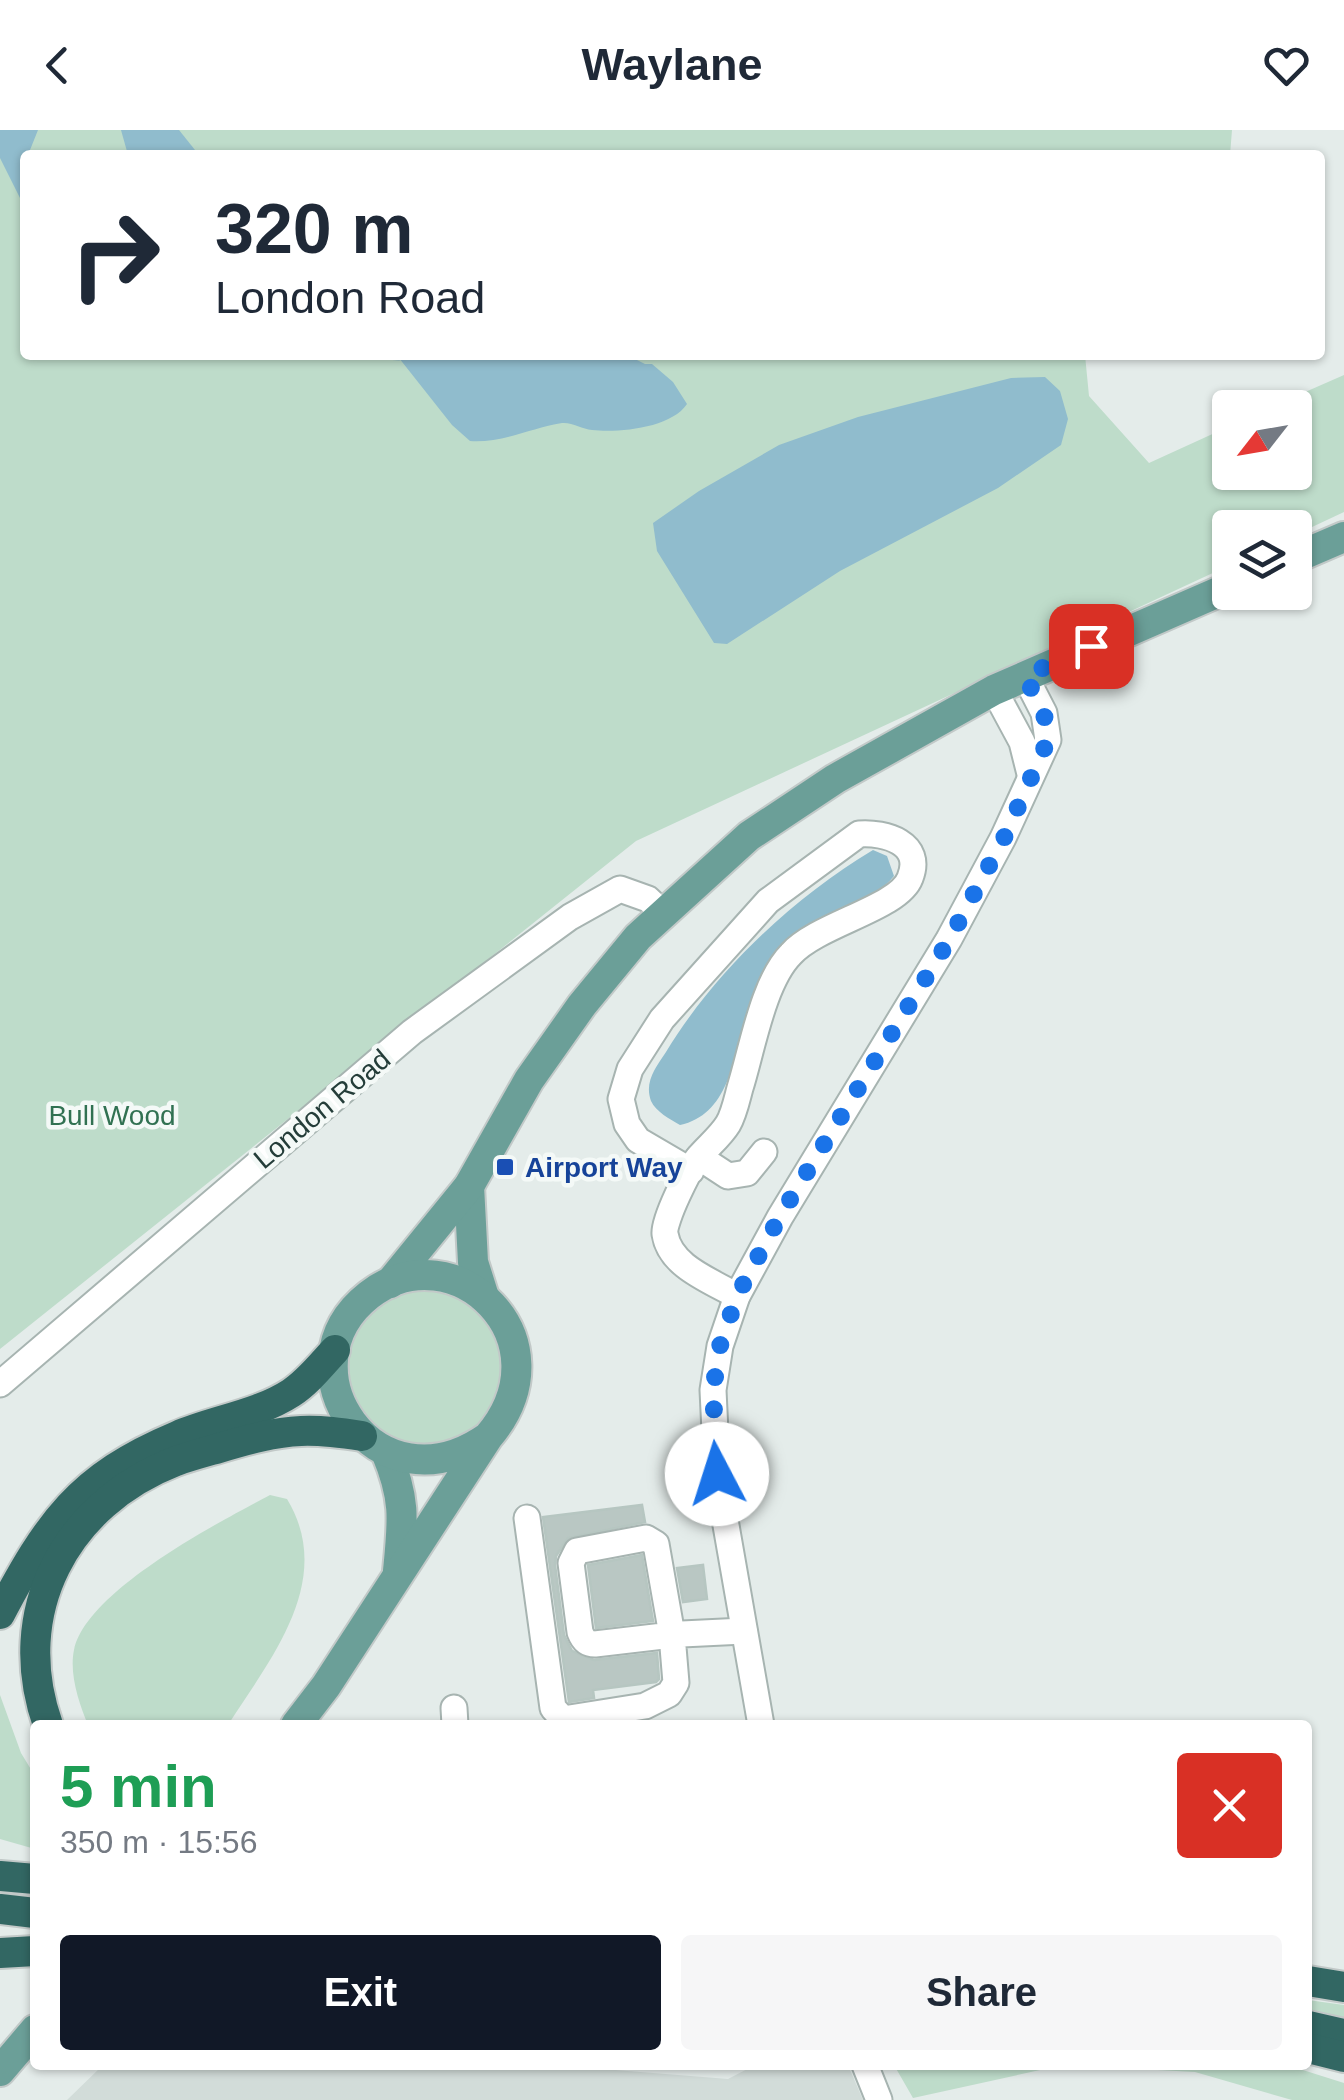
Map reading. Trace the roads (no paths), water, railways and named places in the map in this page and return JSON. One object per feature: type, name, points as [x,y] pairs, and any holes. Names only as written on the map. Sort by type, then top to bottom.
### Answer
[{"type":"highway","points":[[0,1614],[55,1519],[87,1486],[178,1435],[273,1403],[301,1385],[335,1350]]},
{"type":"highway","points":[[46,1720],[38,1697],[34,1660],[37,1620],[49,1576],[71,1538],[96,1511],[127,1487],[174,1462],[230,1444],[299,1431],[374,1444]]},
{"type":"highway","points":[[0,1876],[30,1879]]},
{"type":"highway","points":[[0,1909],[30,1912]]},
{"type":"highway","points":[[0,1953],[30,1951]]},
{"type":"highway","points":[[1312,1982],[1344,1987]]},
{"type":"highway","points":[[1312,2027],[1344,2034]]},
{"type":"highway","points":[[1312,2049],[1344,2057]]},
{"type":"main road","points":[[1312,551],[1344,537]]},
{"type":"main road","points":[[390,1283],[470,1186],[529,1080],[638,938],[750,836],[794,804],[994,690],[1212,595]]},
{"type":"main road","points":[[470,1186],[472,1251],[484,1297]]},
{"type":"main road","points":[[300,1720],[326,1686],[512,1400],[517,1366],[511,1333],[500,1313],[463,1284],[439,1277],[414,1276],[370,1294],[342,1329],[335,1350],[334,1381],[343,1411],[374,1444],[397,1478],[404,1512],[398,1572]]},
{"type":"main road","points":[[374,1444],[406,1459],[439,1460],[470,1450],[488,1437]]},
{"type":"main road","points":[[0,2071],[30,2036]]},
{"type":"street","points":[[760,1720],[713,1432],[713,1390],[720,1346],[737,1296],[780,1216],[949,940],[1004,838],[1048,740],[1044,714],[1025,676]]},
{"type":"street","points":[[994,690],[1022,742],[1030,774]]},
{"type":"street","points":[[737,1296],[685,1266],[668,1248],[664,1229],[695,1164],[729,1123],[774,977],[788,955],[812,934],[897,896],[910,878],[912,860],[906,845],[892,836],[876,832],[859,834],[768,901],[662,1019],[630,1069],[621,1099],[627,1124],[638,1140],[695,1164],[728,1176],[747,1173],[764,1152]]},
{"type":"street","name":"London Road","points":[[0,1384],[412,1032],[526,948],[598,899],[620,889],[648,899],[664,914]]},
{"type":"street","points":[[527,1518],[555,1720]]},
{"type":"street","points":[[559,1720],[659,1702],[676,1682],[672,1635],[660,1554],[652,1540],[577,1551],[571,1563],[584,1640],[595,1644],[672,1635],[744,1630]]},
{"type":"street","points":[[867,2070],[880,2100]]},
{"type":"water","points":[[0,130],[38,130],[30,150],[20,150],[20,198],[0,158]]},
{"type":"water","points":[[121,130],[179,130],[195,150],[127,150]]},
{"type":"water","points":[[401,360],[637,360],[652,364],[673,382],[687,404],[669,419],[630,429],[603,431],[562,423],[505,438],[470,441],[452,425]]},
{"type":"water","points":[[1045,377],[1060,391],[1068,419],[1061,445],[998,488],[840,571],[727,644],[714,643],[657,551],[653,523],[779,445],[858,417],[1011,378]]},
{"type":"water","points":[[873,850],[887,856],[894,876],[867,897],[807,927],[778,953],[753,996],[734,1063],[715,1103],[700,1117],[680,1125],[660,1112],[649,1094],[652,1075],[708,993],[785,914]]},
{"type":"place","name":"Airport Way","points":[[505,1167]]},
{"type":"park label","name":"Bull Wood","points":[[112,1115]]}]
